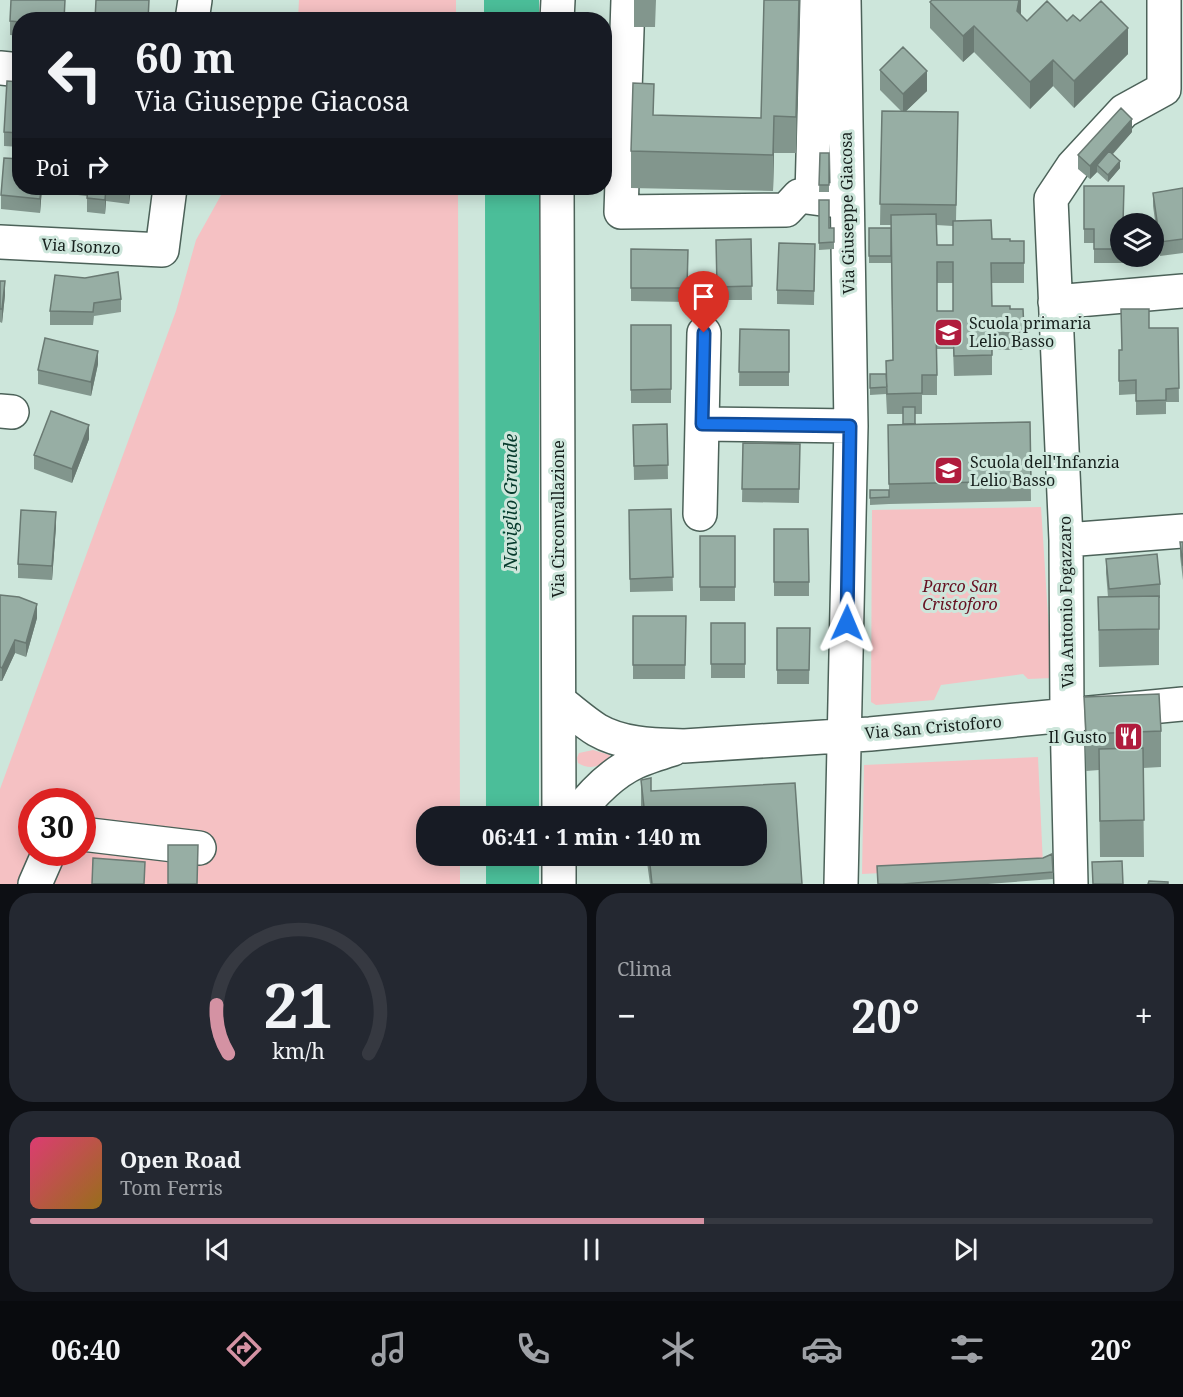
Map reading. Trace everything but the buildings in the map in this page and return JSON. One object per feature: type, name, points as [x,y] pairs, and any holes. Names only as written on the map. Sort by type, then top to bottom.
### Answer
[{"type":"street","points":[[628,0],[621,212],[786,210],[800,196],[829,200],[847,198]]},
{"type":"street","points":[[812,197],[817,0]]},
{"type":"street","name":"Via Giuseppe Giacosa","points":[[841,884],[850,426],[844,0]]},
{"type":"street","name":"Via Antonio Fogazzaro","points":[[1071,884],[1066,540],[1051,199],[1073,166],[1124,111],[1171,74],[1164,0]]},
{"type":"street","name":"Via Isonzo","points":[[0,242],[162,250],[169,195]]},
{"type":"street","name":"Via Circonvallazione","points":[[557,195],[559,806]]},
{"type":"street","points":[[1055,302],[1183,291]]},
{"type":"street","points":[[700,514],[704,333]]},
{"type":"street","points":[[702,424],[850,426]]},
{"type":"street","points":[[1066,540],[1183,531]]},
{"type":"street","points":[[560,702],[598,731],[618,739],[653,745],[684,746]]},
{"type":"street","name":"Via San Cristoforo","points":[[684,746],[845,735],[1183,704]]},
{"type":"street","points":[[584,806],[617,773],[635,762],[684,746]]},
{"type":"street","points":[[96,836],[199,848]]},
{"type":"street","points":[[35,884],[42,866]]},
{"type":"street","points":[[559,866],[559,884]]},
{"type":"green space","points":[[299,0],[456,0],[456,12],[298,12]]},
{"type":"green space","points":[[221,195],[458,195],[460,806],[416,806],[416,866],[460,866],[460,884],[0,884],[0,789],[176,311],[196,240]]},
{"type":"green space","name":"Parco San Cristoforo","points":[[1041,507],[1052,678],[1028,679],[1023,674],[941,685],[934,700],[876,705],[871,702],[872,510]]},
{"type":"green space","points":[[593,750],[610,755],[609,759],[594,767],[578,763],[579,753]]},
{"type":"green space","points":[[1038,757],[1043,865],[862,874],[864,765]]},
{"type":"water","points":[[484,0],[539,0],[539,12],[484,12]]},
{"type":"water","name":"Naviglio Grande","points":[[485,195],[539,195],[539,806],[486,806]]},
{"type":"water","points":[[486,866],[539,866],[539,884],[486,884]]},
{"type":"place","name":"Scuola primaria Lelio Basso","points":[[948,332]]},
{"type":"place","name":"Scuola dell'Infanzia Lelio Basso","points":[[949,471]]},
{"type":"place","name":"Il Gusto","points":[[1128,737]]},
{"type":"route","points":[[704,333],[702,424],[850,426],[847,623]]}]
